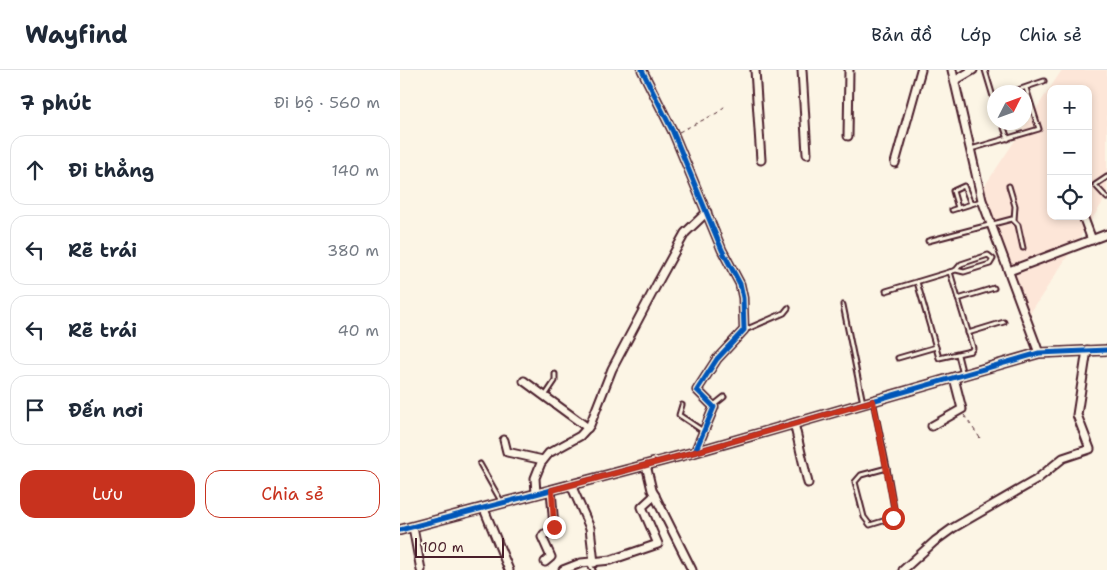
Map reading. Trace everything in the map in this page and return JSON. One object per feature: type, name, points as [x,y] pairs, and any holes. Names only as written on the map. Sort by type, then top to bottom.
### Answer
[{"type":"street","points":[[642,70],[674,135],[722,250],[740,284],[744,298],[744,330],[717,359],[697,390],[714,406],[695,452]]},
{"type":"street","points":[[755,70],[761,160]]},
{"type":"street","points":[[802,70],[807,154]]},
{"type":"street","points":[[848,136],[851,103],[849,70]]},
{"type":"street","points":[[895,163],[921,70]]},
{"type":"street","points":[[952,70],[956,80],[982,200],[1040,353]]},
{"type":"street","points":[[956,80],[973,70]]},
{"type":"street","points":[[536,494],[535,478],[543,460],[549,453],[580,436],[588,428],[612,369],[657,284],[685,233],[706,212]]},
{"type":"street","points":[[1084,220],[1092,240]]},
{"type":"street","points":[[1009,270],[1107,234]]},
{"type":"street","points":[[903,570],[934,541],[953,528],[1036,480],[1062,458],[1090,449],[1077,414],[1087,350]]},
{"type":"street","points":[[400,530],[695,452],[1040,353],[1107,350]]},
{"type":"street","points":[[932,426],[961,410],[963,407],[954,378]]},
{"type":"street","points":[[524,381],[588,428]]},
{"type":"street","points":[[794,424],[808,483]]},
{"type":"street","points":[[504,440],[507,452],[543,460]]},
{"type":"street","points":[[646,465],[655,495],[692,570]]},
{"type":"street","points":[[571,485],[590,528],[592,565]]},
{"type":"street","points":[[545,562],[551,557],[542,537],[544,534],[552,532],[554,527],[552,490]]},
{"type":"street","points":[[563,570],[592,565],[629,555],[658,544],[642,507],[655,495]]},
{"type":"street","points":[[484,509],[509,570]]},
{"type":"street","points":[[413,527],[421,570]]},
{"type":"lane","points":[[985,70],[990,85]]},
{"type":"lane","points":[[1032,86],[1044,81]]},
{"type":"lane","points":[[971,149],[1039,129],[1032,107]]},
{"type":"lane","points":[[1005,130],[1008,139]]},
{"type":"lane","points":[[1107,177],[1095,184],[1107,198]]},
{"type":"lane","points":[[958,208],[953,191],[964,186],[971,204]]},
{"type":"lane","points":[[1009,186],[1015,206],[1014,220],[1018,225],[1023,248]]},
{"type":"lane","points":[[952,210],[982,200]]},
{"type":"lane","points":[[928,241],[1014,220]]},
{"type":"lane","points":[[886,291],[956,270],[961,264],[988,255],[993,259],[990,264],[964,272],[956,270]]},
{"type":"lane","points":[[917,282],[940,359],[958,355],[973,350],[950,272]]},
{"type":"lane","points":[[958,299],[994,288]]},
{"type":"lane","points":[[842,305],[863,403]]},
{"type":"lane","points":[[744,330],[784,313],[788,308]]},
{"type":"lane","points":[[968,333],[1004,322]]},
{"type":"lane","points":[[898,358],[936,347]]},
{"type":"lane","points":[[958,355],[963,375]]},
{"type":"lane","points":[[544,397],[555,381],[555,374]]},
{"type":"lane","points":[[714,406],[724,397]]},
{"type":"lane","points":[[873,401],[887,468],[895,514],[893,518],[870,525],[864,517],[855,482],[860,475],[887,468]]},
{"type":"lane","points":[[682,405],[679,415],[704,431]]},
{"type":"lane","points":[[480,464],[502,504]]},
{"type":"path","points":[[674,135],[717,113],[725,106]]},
{"type":"path","points":[[961,410],[980,438]]},
{"type":"shaded area","points":[[1062,70],[1107,70],[1107,196],[1092,219],[1092,85],[1052,85]]},
{"type":"shaded area","points":[[1047,92],[1047,220],[1091,220],[1027,318],[982,190],[1022,130],[1032,130],[1032,115]]},
{"type":"cycle path","points":[[642,70],[673,132],[722,250],[740,284],[743,298],[744,330],[717,359],[697,390],[714,407],[695,452]]},
{"type":"cycle path","points":[[400,530],[695,452],[1039,353],[1107,350]]},
{"type":"route","points":[[554,527],[552,490],[695,452],[873,401],[893,500],[895,516],[893,518]]}]
